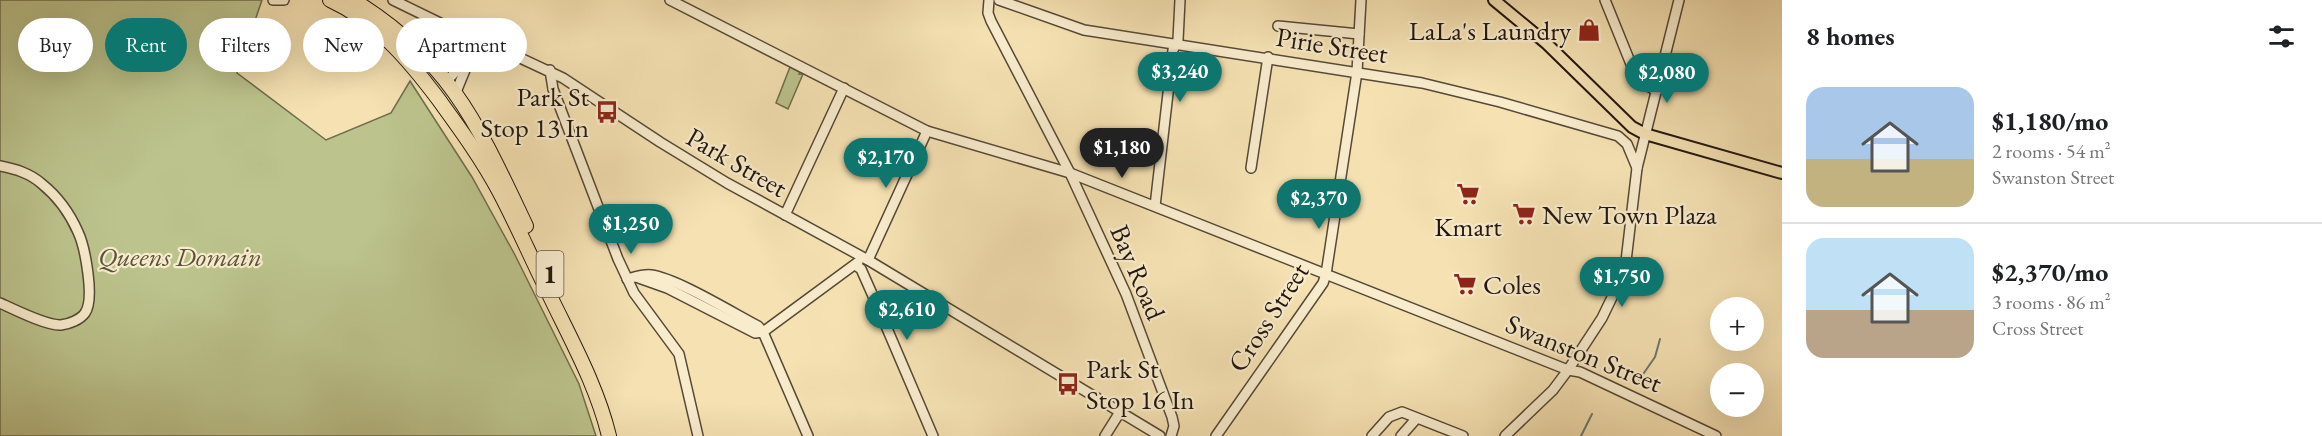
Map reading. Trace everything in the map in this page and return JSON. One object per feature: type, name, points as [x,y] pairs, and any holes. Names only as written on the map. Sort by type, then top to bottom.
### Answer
[{"type":"highway","name":"1","points":[[330,0],[362,18],[396,47],[426,82],[463,133],[499,190],[596,393],[609,436]]},
{"type":"highway","name":"1","points":[[353,0],[396,30]]},
{"type":"highway","name":"1","points":[[440,72],[485,139],[595,368],[613,413],[618,436]]},
{"type":"highway","points":[[451,87],[445,96],[463,133]]},
{"type":"main road","points":[[1494,0],[1546,44],[1622,118],[1645,134],[1782,173]]},
{"type":"street","points":[[273,0],[284,0]]},
{"type":"street","name":"Park Street","points":[[393,0],[430,18]]},
{"type":"street","name":"Swanston Street","points":[[670,0],[927,131],[1070,173],[1568,370],[1590,376],[1716,436]]},
{"type":"street","name":"Bay Road","points":[[989,0],[988,13],[991,21],[1070,173],[1126,294],[1172,417],[1174,426],[1171,436]]},
{"type":"street","name":"Pirie Street","points":[[999,0],[1084,30],[1268,57],[1433,86],[1547,116],[1618,136],[1628,144],[1637,168]]},
{"type":"street","points":[[1155,206],[1180,0]]},
{"type":"street","name":"Cross Street","points":[[1216,436],[1323,283],[1326,274],[1357,72],[1361,0]]},
{"type":"street","points":[[1605,0],[1635,74],[1646,86],[1657,92]]},
{"type":"street","points":[[1505,436],[1553,390],[1602,318],[1616,289],[1626,261],[1637,168],[1679,0]]},
{"type":"street","points":[[1278,26],[1359,34]]},
{"type":"street","points":[[1251,168],[1268,57]]},
{"type":"street","name":"Park Street","points":[[527,60],[550,70],[660,142],[1160,436]]},
{"type":"street","points":[[550,70],[553,89],[618,259],[632,278],[634,292],[679,354],[698,436]]},
{"type":"street","points":[[451,87],[458,72]]},
{"type":"street","points":[[451,87],[460,72]]},
{"type":"street","points":[[785,215],[844,88]]},
{"type":"street","points":[[927,131],[861,261],[861,269],[933,436]]},
{"type":"street","points":[[0,166],[34,178],[64,208],[78,231],[82,243],[89,291],[87,312],[81,318],[62,325],[49,323],[0,303]]},
{"type":"street","points":[[632,278],[667,288],[755,333],[763,332],[861,261]]},
{"type":"street","points":[[763,332],[808,436]]},
{"type":"street","points":[[1106,436],[1120,412]]},
{"type":"street","points":[[1372,436],[1389,417],[1402,412],[1463,436]]},
{"type":"street","points":[[1401,436],[1416,419]]},
{"type":"green space","name":"Queens Domain","points":[[0,0],[262,0],[256,18],[199,18],[199,72],[237,72],[326,140],[391,113],[410,81],[472,177],[515,255],[579,384],[596,436],[0,436]]},
{"type":"green space","points":[[790,67],[800,72],[799,74],[803,74],[788,109],[776,103]]},
{"type":"waterway","points":[[1639,380],[1655,357],[1660,339]]},
{"type":"waterway","points":[[1581,436],[1592,414]]},
{"type":"place","name":"LaLa's Laundry","points":[[1589,30]]},
{"type":"place","name":"Park St Stop 13 In","points":[[607,112]]},
{"type":"place","name":"Kmart","points":[[1468,194]]},
{"type":"place","name":"New Town Plaza","points":[[1524,214]]},
{"type":"place","name":"Coles","points":[[1465,284]]},
{"type":"place","name":"Park St Stop 16 In","points":[[1068,384]]}]
